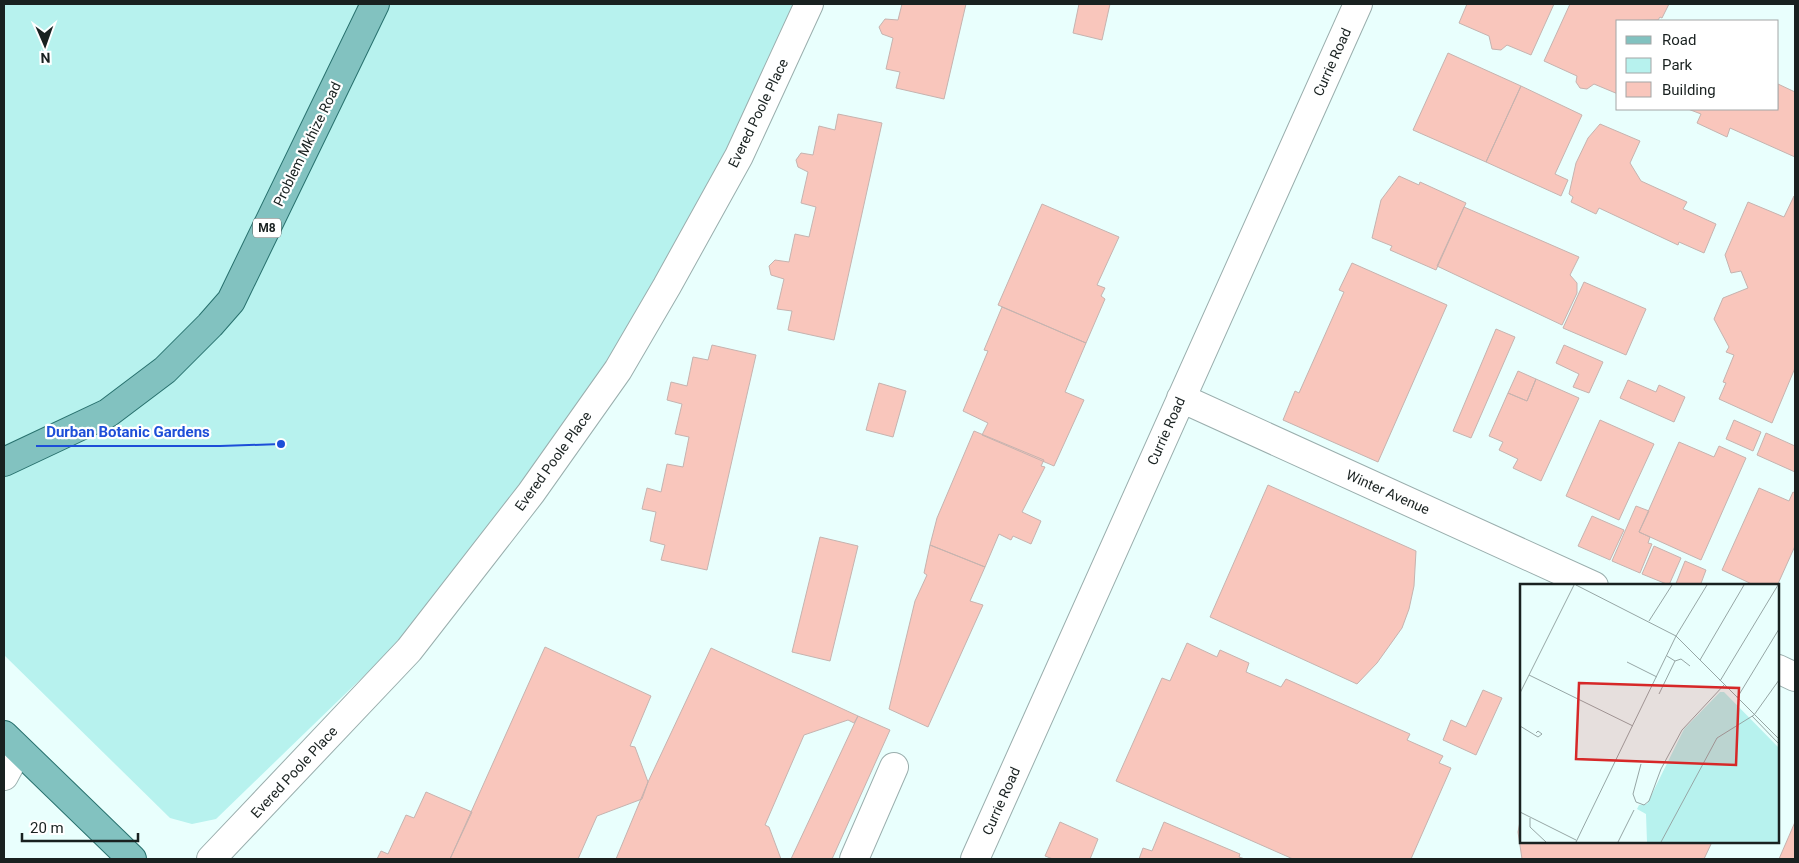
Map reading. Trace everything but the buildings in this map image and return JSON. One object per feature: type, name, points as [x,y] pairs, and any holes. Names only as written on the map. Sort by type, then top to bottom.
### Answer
[{"type":"main road","name":"Problem Mkhize Road","points":[[4,462],[108,413],[166,370],[231,301],[248,270],[375,4]]},
{"type":"main road","points":[[11,743],[132,859]]},
{"type":"street","name":"Evered Poole Place","points":[[212,859],[409,650],[531,493],[618,370],[739,156],[809,4]]},
{"type":"street","name":"Currie Road","points":[[975,859],[1358,4]]},
{"type":"street","name":"Winter Avenue","points":[[1181,398],[1590,584]]},
{"type":"street","points":[[1779,669],[1795,677]]},
{"type":"street","points":[[4,776],[11,743]]},
{"type":"street","points":[[854,859],[894,767]]},
{"type":"green space","points":[[4,4],[803,4],[785,44],[602,383],[434,608],[216,819],[192,824],[170,818],[4,655]]},
{"type":"place","name":"Durban Botanic Gardens","points":[[281,444]]}]
